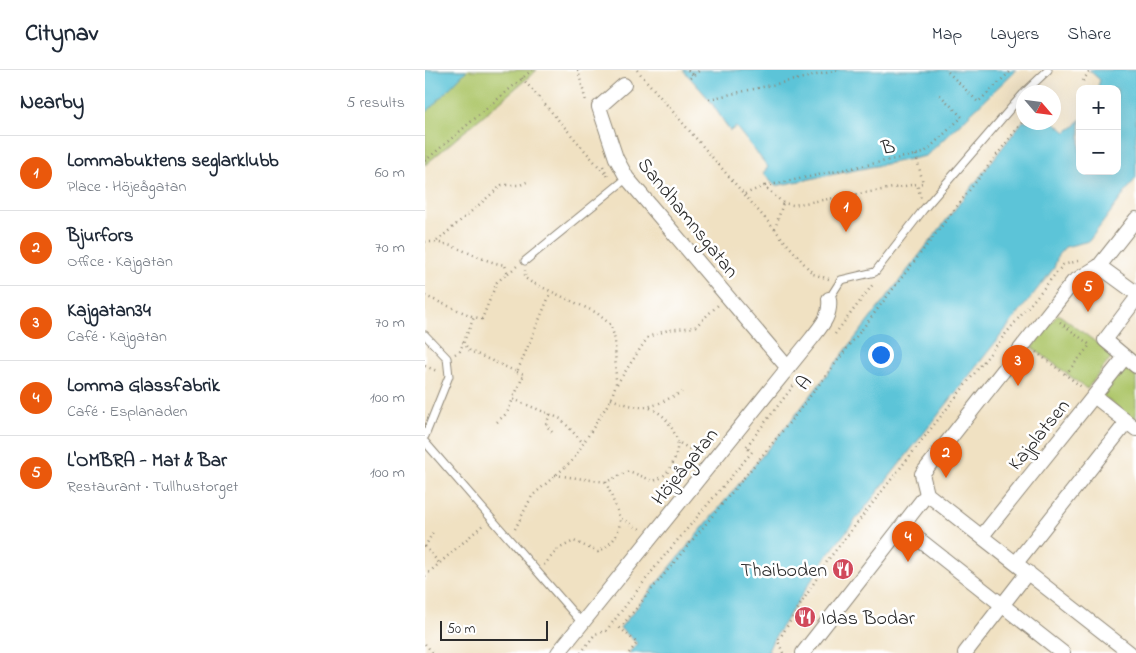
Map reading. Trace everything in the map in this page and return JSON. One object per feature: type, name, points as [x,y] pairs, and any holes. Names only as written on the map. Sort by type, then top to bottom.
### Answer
[{"type":"street","name":"Sandhamnsgatan","points":[[624,85],[599,107],[616,158],[627,178],[788,368]]},
{"type":"street","points":[[1131,650],[927,494],[922,474],[1073,282],[1099,266],[1136,219]]},
{"type":"street","points":[[1099,266],[1136,294]]},
{"type":"street","points":[[1131,361],[1105,340],[1136,298]]},
{"type":"street","name":"Höjeågatan","points":[[558,653],[826,320],[830,309],[829,299]]},
{"type":"street","name":"Kajplatsen","points":[[982,536],[1094,396],[1131,361]]},
{"type":"street","points":[[1016,563],[1132,425],[1094,396]]},
{"type":"street","points":[[803,653],[927,494]]},
{"type":"street","points":[[902,526],[1063,653]]},
{"type":"street","points":[[965,653],[1028,572]]},
{"type":"lane","points":[[1034,85],[1048,70]]},
{"type":"lane","points":[[829,299],[841,280],[875,272],[923,210],[1016,104]]},
{"type":"lane","points":[[525,262],[627,178]]},
{"type":"lane","points":[[425,335],[447,358],[449,376],[425,436]]},
{"type":"lane","points":[[425,442],[582,623]]},
{"type":"path","points":[[425,161],[532,70]]},
{"type":"path","points":[[637,70],[813,274],[841,280]]},
{"type":"path","points":[[688,70],[691,77],[700,70]]},
{"type":"path","points":[[709,99],[839,70]]},
{"type":"path","points":[[948,72],[978,102],[1012,70]]},
{"type":"path","points":[[1083,81],[1090,70]]},
{"type":"path","points":[[522,78],[607,176]]},
{"type":"path","name":"B","points":[[745,194],[773,183],[924,153],[962,117],[938,93]]},
{"type":"path","name":"A","points":[[629,653],[637,643],[620,628],[794,417],[1016,130]]},
{"type":"path","points":[[764,186],[783,202],[793,205],[923,184],[916,155]]},
{"type":"path","points":[[437,241],[502,185],[520,185],[529,181]]},
{"type":"path","points":[[917,184],[923,210]]},
{"type":"path","points":[[775,228],[783,202]]},
{"type":"path","points":[[425,242],[437,241],[493,263],[505,265],[507,272]]},
{"type":"path","points":[[783,653],[777,641],[827,560],[991,352],[1063,265],[1079,261]]},
{"type":"path","points":[[425,296],[473,317],[482,319],[497,282],[507,272],[525,262],[525,278],[597,313],[611,325],[615,340],[616,384]]},
{"type":"path","points":[[832,337],[875,283]]},
{"type":"path","points":[[517,372],[551,292]]},
{"type":"path","points":[[510,539],[532,496],[573,460],[611,399],[616,384],[648,337],[668,330],[695,327],[718,305]]},
{"type":"path","points":[[1049,313],[1090,345],[1066,374]]},
{"type":"path","points":[[447,358],[460,351],[473,317]]},
{"type":"path","points":[[463,342],[469,351],[524,374],[507,413],[497,422]]},
{"type":"path","points":[[1025,343],[1094,396]]},
{"type":"path","points":[[581,653],[595,634],[606,631],[660,561],[752,452],[746,447],[795,384]]},
{"type":"path","points":[[650,408],[682,392]]},
{"type":"path","points":[[513,399],[561,419],[583,443]]},
{"type":"path","points":[[611,399],[636,408],[650,408],[662,413],[678,442],[704,458]]},
{"type":"path","points":[[551,414],[546,425],[552,432]]},
{"type":"path","points":[[555,475],[605,482],[629,472],[653,482],[661,479],[669,472],[677,453],[678,442]]},
{"type":"path","points":[[538,571],[558,549],[574,541],[598,552],[612,544],[620,526],[620,518],[605,482]]},
{"type":"path","points":[[425,576],[492,518]]},
{"type":"path","points":[[620,518],[644,532]]},
{"type":"path","points":[[433,532],[425,546],[439,563]]},
{"type":"path","points":[[425,644],[433,653]]},
{"type":"green space","points":[[425,70],[537,70],[425,165]]},
{"type":"green space","points":[[1058,314],[1113,355],[1087,389],[1032,347]]},
{"type":"green space","points":[[1124,364],[1136,373],[1136,422],[1100,394]]},
{"type":"water","points":[[425,70],[467,70],[425,114]]},
{"type":"water","points":[[683,70],[1016,70],[926,156],[775,186],[763,173],[768,167],[736,127],[730,131],[709,99]]},
{"type":"water","points":[[1089,70],[1136,70],[1136,178],[1089,241],[1065,247],[1058,255],[1054,268],[827,556],[773,640],[768,651],[771,653],[629,653],[637,643],[620,628],[794,417],[1016,130],[1061,130],[1061,128],[1066,132],[1076,125],[1076,175],[1121,175],[1121,85],[1098,85],[1100,80]]},
{"type":"place","name":"Lommabuktens seglarklubb","points":[[846,232]]},
{"type":"place","name":"L'OMBRA - Mat & Bar","points":[[1088,312]]},
{"type":"place","name":"Kajgatan34","points":[[1018,386]]},
{"type":"place","name":"Bjurfors","points":[[946,478]]},
{"type":"place","name":"Lomma Glassfabrik","points":[[908,562]]},
{"type":"place","name":"Thaiboden","points":[[843,569]]},
{"type":"place","name":"Idas Bodar","points":[[805,617]]}]
